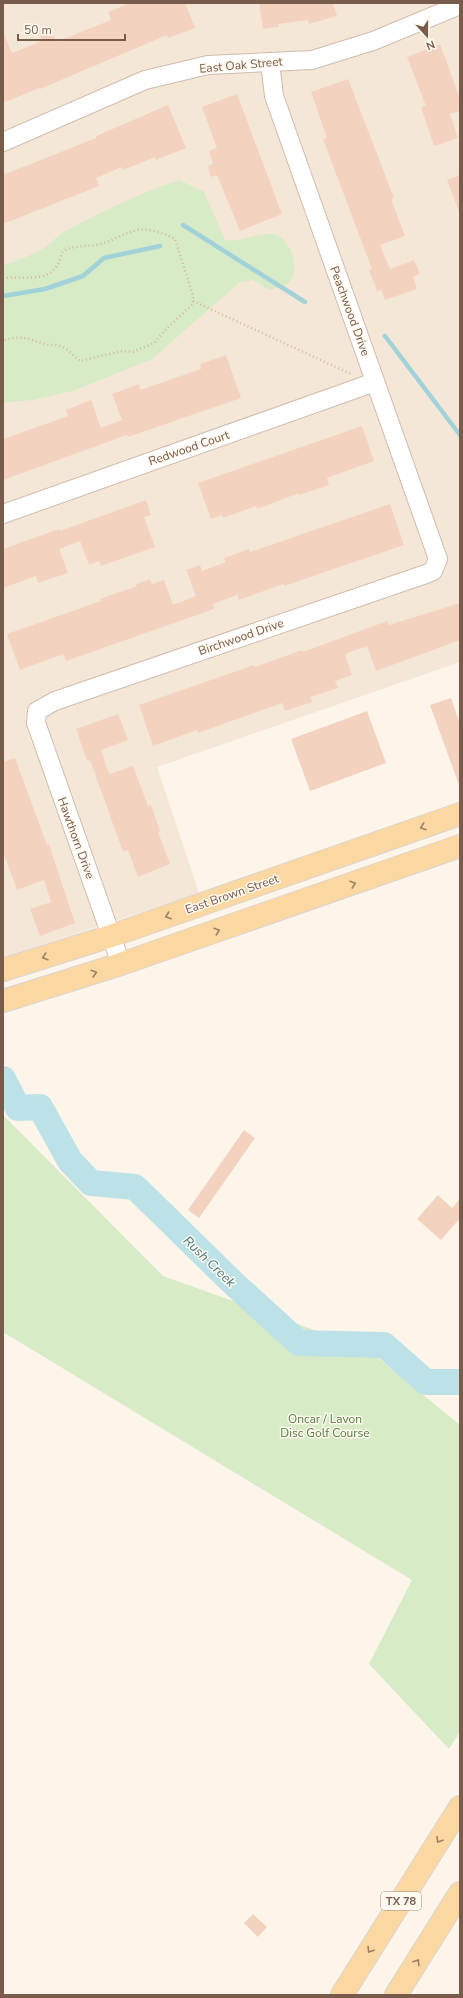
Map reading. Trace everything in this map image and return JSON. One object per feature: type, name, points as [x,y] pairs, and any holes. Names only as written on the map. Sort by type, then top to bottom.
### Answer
[{"type":"main road","name":"East Brown Street","points":[[3,970],[111,936],[460,814]]},
{"type":"main road","points":[[3,1001],[121,964],[460,846]]},
{"type":"main road","points":[[314,866],[324,894]]},
{"type":"main road","name":"TX 78","points":[[342,1995],[460,1807]]},
{"type":"main road","points":[[396,1995],[460,1893]]},
{"type":"street","name":"East Oak Street","points":[[3,142],[145,80],[208,65],[312,60],[373,41],[460,5]]},
{"type":"street","name":"Peachwood Drive","points":[[270,62],[274,96],[438,559]]},
{"type":"street","name":"Redwood Court","points":[[3,514],[375,382]]},
{"type":"street","name":"Birchwood Drive","points":[[37,711],[54,701],[426,574],[433,571],[438,559]]},
{"type":"street","name":"Hawthorn Drive","points":[[37,711],[36,723],[121,964]]},
{"type":"path","points":[[3,278],[28,279],[46,275],[56,267],[63,251],[73,246],[95,245],[119,238],[131,231],[160,231],[175,239],[191,289],[193,301],[193,304],[166,329],[154,343],[133,352],[114,352],[80,360],[64,348],[56,345],[51,346],[34,339],[15,336],[3,341]]},
{"type":"path","points":[[193,301],[352,375],[358,389]]},
{"type":"shaded area","points":[[3,3],[460,3],[460,662],[157,767],[199,893],[3,958]]},
{"type":"green space","points":[[179,180],[204,192],[225,240],[238,240],[263,234],[276,235],[282,238],[287,243],[293,257],[294,272],[291,279],[285,285],[269,290],[253,280],[240,282],[152,359],[73,391],[32,400],[3,403],[3,265],[35,253],[59,235],[106,210]]},
{"type":"green space","name":"Oncar / Lavon Disc Golf Course","points":[[3,1115],[163,1276],[367,1349],[460,1425],[460,1732],[449,1749],[369,1664],[412,1580],[3,1332]]},
{"type":"building","points":[[130,3],[185,3],[195,28],[168,38],[167,35],[40,89],[39,88],[3,103],[3,32],[12,53],[42,41],[40,35],[51,30],[56,42],[111,20],[108,12]]},
{"type":"building","points":[[259,3],[333,3],[337,16],[309,24],[308,20],[278,24],[279,27],[263,29]]},
{"type":"building","points":[[440,44],[460,99],[460,111],[450,114],[458,138],[434,146],[421,107],[426,106],[407,57]]},
{"type":"building","points":[[348,79],[394,198],[391,199],[405,236],[380,245],[390,269],[414,260],[420,274],[413,277],[417,289],[385,300],[381,290],[377,291],[369,270],[372,269],[323,139],[327,138],[311,92]]},
{"type":"building","points":[[237,94],[282,214],[240,231],[217,175],[211,177],[208,166],[213,164],[209,151],[217,148],[202,107]]},
{"type":"building","points":[[168,105],[186,148],[156,160],[155,157],[123,170],[122,167],[96,178],[99,186],[3,224],[3,175],[96,138],[96,136]]},
{"type":"building","points":[[460,175],[460,212],[459,212],[447,180]]},
{"type":"building","points":[[226,355],[241,398],[128,437],[127,435],[3,480],[3,439],[68,416],[66,410],[91,400],[101,428],[122,420],[112,394],[139,384],[140,390],[201,369],[200,364]]},
{"type":"building","points":[[362,426],[374,461],[327,478],[329,485],[299,495],[299,493],[257,509],[256,506],[223,518],[222,515],[211,519],[198,483]]},
{"type":"building","points":[[146,500],[151,515],[144,517],[155,547],[101,566],[99,561],[89,565],[80,541],[59,549],[68,573],[38,583],[36,576],[3,588],[3,549],[59,529],[60,531]]},
{"type":"building","points":[[390,504],[404,545],[284,586],[283,584],[239,600],[237,595],[213,604],[214,609],[66,661],[63,654],[20,670],[7,634],[101,601],[100,599],[137,586],[136,584],[150,579],[152,584],[164,580],[173,605],[196,596],[186,570],[200,565],[202,571],[226,562],[224,558],[249,549],[250,552]]},
{"type":"building","points":[[460,603],[460,640],[376,671],[367,646],[345,654],[352,675],[335,681],[338,688],[310,697],[312,702],[285,711],[282,703],[198,733],[197,730],[153,746],[139,705],[254,665],[255,667],[302,650],[303,652],[387,621],[389,625]]},
{"type":"building","points":[[451,698],[460,724],[459,785],[430,705]]},
{"type":"building","points":[[367,711],[386,763],[310,791],[291,739]]},
{"type":"building","points":[[118,714],[128,740],[101,750],[109,774],[133,766],[148,806],[151,805],[160,831],[158,832],[170,864],[138,877],[128,850],[123,852],[90,760],[87,761],[76,729]]},
{"type":"building","points":[[15,758],[47,845],[49,844],[75,923],[40,936],[30,909],[51,902],[44,880],[17,890],[3,851],[3,762]]},
{"type":"building","points":[[244,1130],[255,1138],[199,1218],[188,1210]]},
{"type":"building","points":[[438,1195],[452,1208],[460,1199],[460,1218],[441,1240],[417,1219]]},
{"type":"building","points":[[253,1914],[267,1927],[258,1937],[244,1923]]},
{"type":"waterway","points":[[183,225],[305,302]]},
{"type":"waterway","points":[[3,296],[45,289],[83,276],[104,258],[160,246]]},
{"type":"waterway","points":[[385,336],[460,435]]},
{"type":"waterway","name":"Rush Creek","points":[[3,1079],[18,1108],[40,1107],[70,1161],[91,1183],[135,1187],[233,1283],[299,1343],[384,1345],[426,1382],[460,1382]]}]
